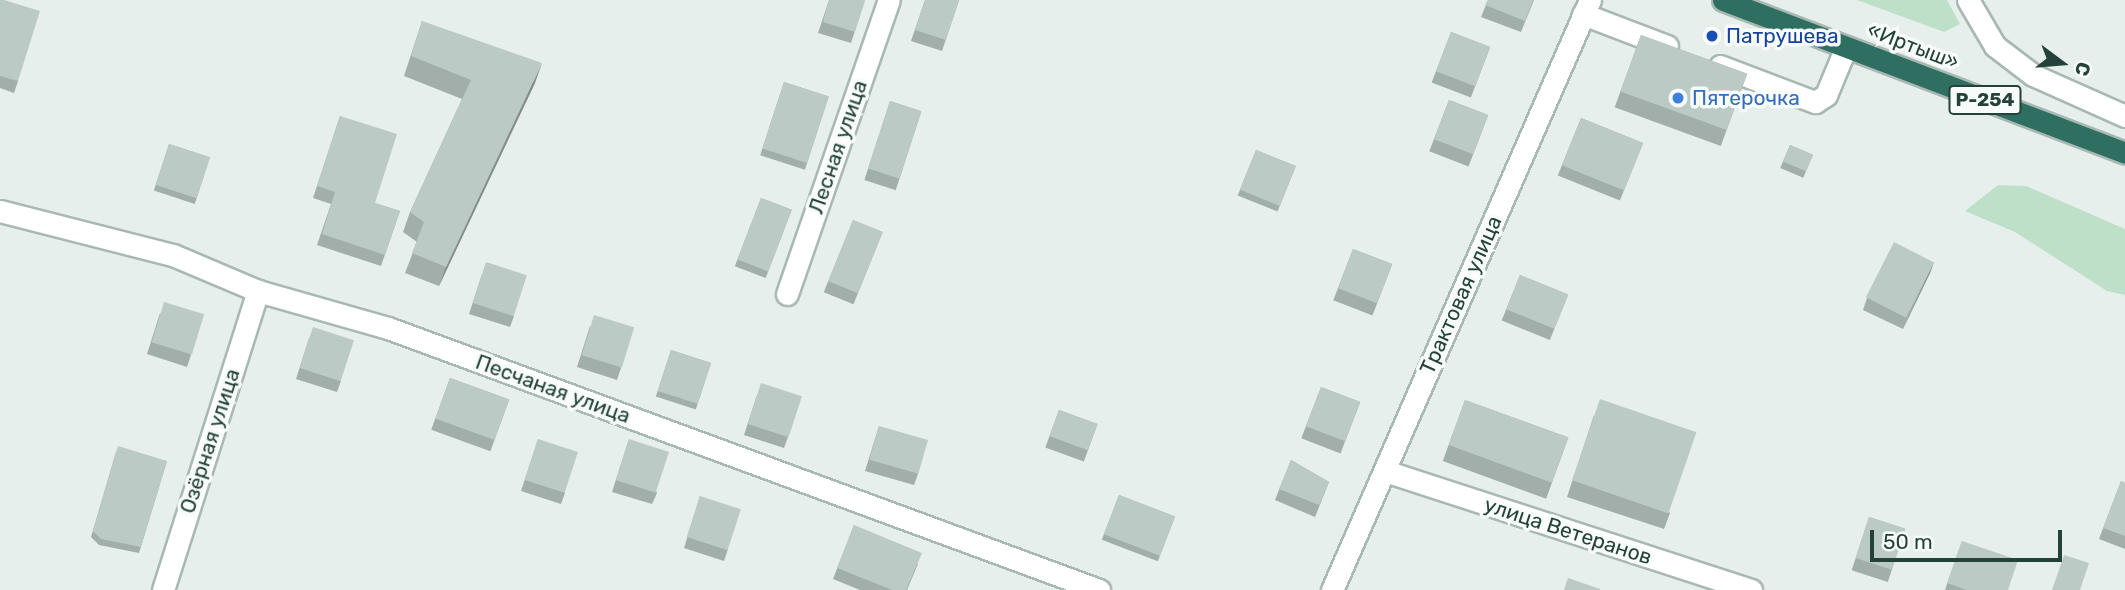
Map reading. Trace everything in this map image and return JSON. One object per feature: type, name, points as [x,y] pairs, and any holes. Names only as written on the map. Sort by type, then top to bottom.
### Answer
[{"type":"highway","name":"«Иртыш»","points":[[1723,0],[2125,153]]},
{"type":"street","name":"Лесная улица","points":[[787,294],[889,0]]},
{"type":"street","points":[[1968,0],[1995,46],[2033,75],[2125,116]]},
{"type":"street","points":[[1587,7],[1693,56],[1815,102],[1826,95],[1846,47]]},
{"type":"street","name":"Трактовая улица","points":[[1332,590],[1587,7]]},
{"type":"street","name":"Песчаная улица","points":[[0,211],[173,255],[258,291],[388,328],[1099,590]]},
{"type":"street","name":"Озёрная улица","points":[[163,590],[258,291]]},
{"type":"street","name":"улица Ветеранов","points":[[1385,471],[1751,590]]},
{"type":"green space","points":[[1857,0],[1947,0],[1960,24],[1944,32]]},
{"type":"green space","points":[[1998,185],[2026,186],[2125,229],[2125,295],[2107,291],[2015,232],[1965,211]]},
{"type":"building","points":[[0,0],[40,11],[18,81],[0,76]]},
{"type":"building","points":[[829,0],[865,0],[855,32],[823,22]]},
{"type":"building","points":[[925,0],[959,0],[946,40],[915,30]]},
{"type":"building","points":[[1488,0],[1533,0],[1525,21],[1485,5]]},
{"type":"building","points":[[422,21],[542,63],[446,267],[412,253],[424,222],[410,212],[471,80],[411,56]]},
{"type":"building","points":[[1451,32],[1490,47],[1475,86],[1436,71]]},
{"type":"building","name":"Пятерочка","points":[[1641,35],[1747,74],[1727,130],[1620,91]]},
{"type":"building","points":[[784,82],[829,97],[807,163],[762,149]]},
{"type":"building","points":[[1449,100],[1488,115],[1473,154],[1434,139]]},
{"type":"building","points":[[890,101],[921,111],[899,179],[868,169]]},
{"type":"building","points":[[340,116],[397,134],[375,203],[400,211],[385,255],[322,234],[335,192],[317,186]]},
{"type":"building","points":[[1581,118],[1643,143],[1624,190],[1562,165]]},
{"type":"building","points":[[169,144],[210,157],[197,198],[156,185]]},
{"type":"building","points":[[1790,145],[1813,155],[1806,171],[1783,162]]},
{"type":"building","points":[[1256,150],[1296,166],[1280,206],[1240,190]]},
{"type":"building","points":[[761,198],[792,210],[768,271],[737,260]]},
{"type":"building","points":[[853,220],[883,232],[858,293],[828,281]]},
{"type":"building","points":[[1894,242],[1934,262],[1906,318],[1866,297]]},
{"type":"building","points":[[1353,249],[1392,264],[1377,303],[1338,288]]},
{"type":"building","points":[[486,262],[527,275],[514,316],[473,303]]},
{"type":"building","points":[[1520,275],[1568,294],[1554,329],[1506,309]]},
{"type":"building","points":[[164,302],[204,314],[192,354],[152,342]]},
{"type":"building","points":[[594,315],[634,327],[622,367],[582,355]]},
{"type":"building","points":[[313,327],[354,340],[341,381],[300,368]]},
{"type":"building","points":[[671,350],[711,363],[698,404],[658,391]]},
{"type":"building","points":[[450,378],[509,400],[494,440],[435,418]]},
{"type":"building","points":[[761,383],[802,396],[789,437],[748,424]]},
{"type":"building","points":[[1321,387],[1360,402],[1345,441],[1306,426]]},
{"type":"building","points":[[1600,399],[1696,432],[1668,514],[1572,480]]},
{"type":"building","points":[[1465,400],[1568,438],[1552,483],[1449,445]]},
{"type":"building","points":[[1059,410],[1098,424],[1088,450],[1049,436]]},
{"type":"building","points":[[879,426],[928,440],[918,474],[869,460]]},
{"type":"building","points":[[538,439],[578,452],[565,493],[525,480]]},
{"type":"building","points":[[629,439],[669,452],[656,493],[616,480]]},
{"type":"building","points":[[118,446],[167,461],[141,547],[101,539],[93,531]]},
{"type":"building","points":[[1291,460],[1329,482],[1319,505],[1279,489]]},
{"type":"building","points":[[2121,481],[2125,483],[2125,536],[2103,528]]},
{"type":"building","points":[[1119,495],[1175,517],[1160,556],[1104,534]]},
{"type":"building","points":[[700,496],[741,509],[728,550],[687,537]]},
{"type":"building","points":[[1869,517],[1905,529],[1892,570],[1856,558]]},
{"type":"building","points":[[854,525],[922,553],[906,590],[892,590],[837,568]]},
{"type":"building","points":[[1962,541],[2018,560],[2008,590],[1967,590],[1947,583]]},
{"type":"building","points":[[2064,555],[2089,563],[2080,590],[2052,590]]},
{"type":"building","points":[[1568,578],[1600,589],[1600,590],[1564,590]]},
{"type":"place","name":"Патрушева","points":[[1712,36]]},
{"type":"place","name":"Пятерочка","points":[[1678,98]]}]
